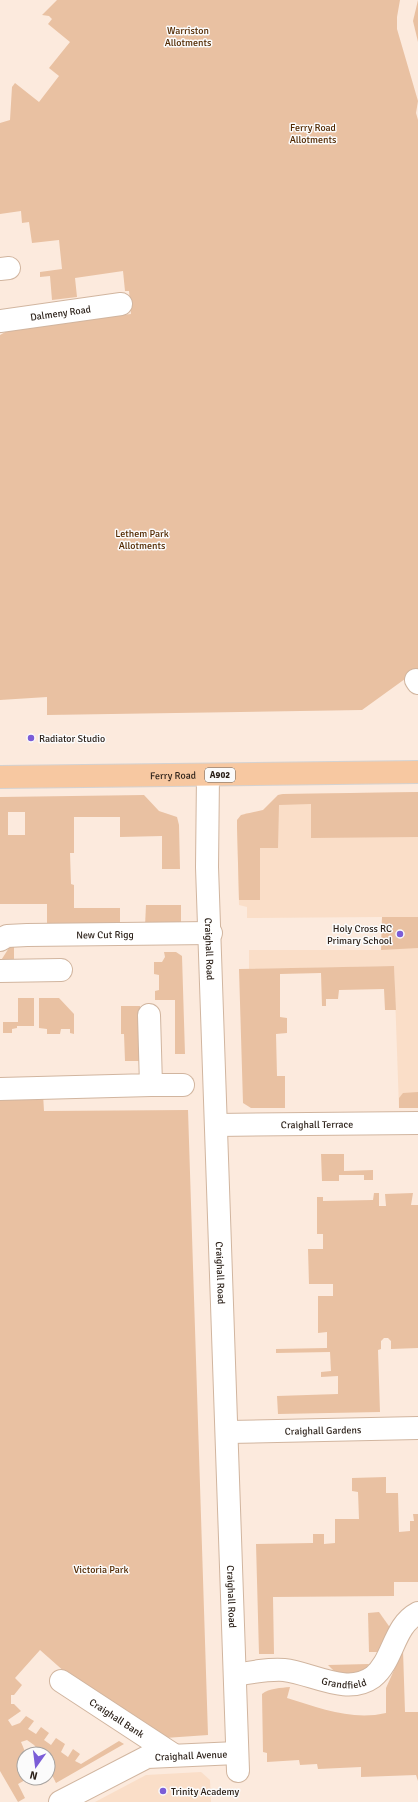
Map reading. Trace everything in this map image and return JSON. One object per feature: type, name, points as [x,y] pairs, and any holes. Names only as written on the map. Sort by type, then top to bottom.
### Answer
[{"type":"main road","name":"Ferry Road","points":[[0,777],[418,772]]},
{"type":"street","name":"Dalmeny Road","points":[[0,321],[121,304]]},
{"type":"street","name":"Craighall Road","points":[[208,775],[207,844],[236,1675],[237,1758]]},
{"type":"street","name":"New Cut Rigg","points":[[0,940],[7,936],[26,935],[211,933]]},
{"type":"street","points":[[0,971],[61,970]]},
{"type":"street","points":[[150,1015],[151,1085]]},
{"type":"street","points":[[0,1089],[183,1085]]},
{"type":"street","name":"Craighall Terrace","points":[[216,1124],[418,1123]]},
{"type":"street","name":"Craighall Gardens","points":[[228,1432],[418,1428]]},
{"type":"street","name":"Grandfield","points":[[236,1675],[284,1670],[347,1684],[365,1681],[377,1672],[404,1624],[418,1613]]},
{"type":"street","name":"Craighall Bank","points":[[61,1681],[174,1755]]},
{"type":"street","name":"Craighall Avenue","points":[[60,1802],[141,1759],[154,1756],[174,1755],[237,1758]]},
{"type":"shaded area","name":"Holy Cross RC Primary School","points":[[418,792],[418,1108],[399,1108],[394,966],[249,969],[249,950],[381,950],[382,917],[247,918],[247,907],[239,905],[237,820],[246,813],[257,813],[263,810],[278,795],[283,794]]},
{"type":"shaded area","name":"Trinity Academy","points":[[201,1772],[210,1780],[211,1802],[95,1802],[146,1775]]},
{"type":"green space","points":[[57,0],[400,0],[397,17],[397,29],[418,101],[416,113],[418,120],[418,673],[416,671],[362,710],[47,715],[47,697],[0,700],[0,335],[9,330],[131,314],[129,291],[125,291],[123,271],[75,278],[77,297],[52,300],[50,276],[40,277],[40,272],[62,269],[59,240],[32,243],[29,222],[22,223],[21,211],[0,214],[0,123],[10,120],[12,87],[15,83],[39,102],[59,76],[49,68],[70,42],[48,24],[52,19],[49,16],[42,15]]},
{"type":"green space","points":[[418,0],[418,42],[413,21]]},
{"type":"green space","points":[[418,792],[418,837],[311,838],[311,804],[279,805],[278,848],[260,848],[260,900],[239,900],[237,820],[241,815],[263,810],[278,795],[283,794]]},
{"type":"green space","points":[[144,795],[159,811],[177,817],[179,825],[180,869],[162,869],[162,836],[120,837],[120,817],[74,817],[74,853],[70,853],[71,884],[74,885],[74,908],[120,908],[120,925],[47,924],[47,904],[0,904],[0,797]],"holes":[[[8,812],[25,812],[25,835],[8,835]]]},
{"type":"green space","points":[[146,905],[181,905],[181,926],[145,926]]},
{"type":"green space","points":[[382,917],[418,917],[418,948],[381,950]]},
{"type":"green space","points":[[12,943],[59,943],[59,946],[14,946],[14,968],[0,962]]},
{"type":"green space","points":[[164,952],[176,952],[182,956],[185,1054],[175,1054],[175,1000],[155,1000],[155,991],[159,990],[159,975],[154,974],[154,962],[162,962],[165,957]]},
{"type":"green space","points":[[394,966],[396,1010],[385,1010],[384,989],[339,990],[338,999],[326,999],[326,1006],[322,1006],[321,973],[280,974],[280,1017],[287,1018],[287,1033],[276,1034],[277,1076],[285,1076],[285,1108],[251,1108],[243,1103],[239,969]]},
{"type":"green space","points":[[18,998],[34,998],[34,1026],[17,1026],[17,1028],[12,1029],[12,1033],[3,1033],[3,1022],[18,1022]]},
{"type":"green space","points":[[39,998],[59,998],[74,1014],[74,1034],[70,1033],[70,1029],[61,1029],[60,1034],[47,1034],[47,1029],[39,1028]]},
{"type":"green space","points":[[121,1006],[140,1006],[141,1061],[125,1061],[124,1034],[121,1034]]},
{"type":"green space","points":[[418,1092],[418,1108],[399,1108],[399,1098],[403,1093]]},
{"type":"green space","name":"Victoria Park","points":[[43,1094],[44,1111],[188,1110],[208,1735],[165,1738],[66,1673],[40,1650],[15,1678],[22,1685],[14,1695],[11,1695],[11,1704],[14,1704],[21,1711],[8,1720],[12,1726],[20,1723],[26,1716],[34,1721],[28,1729],[36,1734],[41,1727],[49,1733],[44,1740],[51,1745],[56,1738],[65,1744],[61,1752],[68,1757],[73,1749],[80,1754],[75,1761],[81,1764],[119,1741],[124,1744],[56,1783],[56,1746],[35,1746],[27,1740],[21,1742],[23,1746],[16,1746],[16,1786],[19,1786],[25,1798],[18,1802],[0,1771],[0,1095]]},
{"type":"green space","points":[[321,1154],[344,1154],[344,1171],[373,1170],[373,1180],[364,1180],[364,1175],[339,1175],[339,1181],[322,1181]]},
{"type":"green space","points":[[374,1193],[379,1193],[379,1206],[386,1206],[385,1194],[413,1193],[411,1205],[418,1205],[418,1348],[391,1349],[391,1341],[388,1338],[384,1338],[381,1341],[381,1349],[378,1350],[380,1412],[278,1414],[277,1396],[338,1394],[338,1376],[321,1377],[321,1372],[331,1371],[330,1352],[276,1353],[276,1349],[327,1348],[327,1332],[318,1333],[318,1296],[333,1296],[333,1284],[309,1284],[308,1249],[323,1249],[323,1234],[317,1234],[317,1197],[323,1197],[323,1201],[373,1200]]},
{"type":"green space","points":[[386,1477],[386,1493],[398,1493],[399,1532],[410,1531],[410,1521],[414,1521],[413,1514],[418,1514],[418,1582],[394,1582],[394,1596],[273,1597],[274,1654],[259,1654],[256,1544],[313,1543],[313,1534],[324,1534],[324,1544],[335,1543],[335,1519],[359,1519],[358,1492],[352,1491],[352,1478]]},
{"type":"green space","points":[[379,1612],[391,1629],[378,1652],[369,1652],[368,1613]]},
{"type":"green space","points":[[403,1650],[405,1712],[418,1712],[418,1781],[416,1775],[361,1777],[361,1767],[318,1769],[317,1764],[300,1765],[299,1760],[267,1762],[267,1753],[263,1752],[262,1694],[272,1689],[290,1687],[287,1698],[324,1709],[361,1715],[386,1713],[386,1688]]},
{"type":"green space","points":[[369,1664],[355,1676],[334,1671],[328,1665]]},
{"type":"place","name":"Radiator Studio","points":[[31,738]]},
{"type":"place","name":"Holy Cross RC Primary School","points":[[400,934]]},
{"type":"place","name":"Trinity Academy","points":[[163,1791]]},
{"type":"park label","name":"Warriston Allotments","points":[[188,36]]},
{"type":"park label","name":"Ferry Road Allotments","points":[[313,132]]},
{"type":"park label","name":"Lethem Park Allotments","points":[[142,538]]}]
